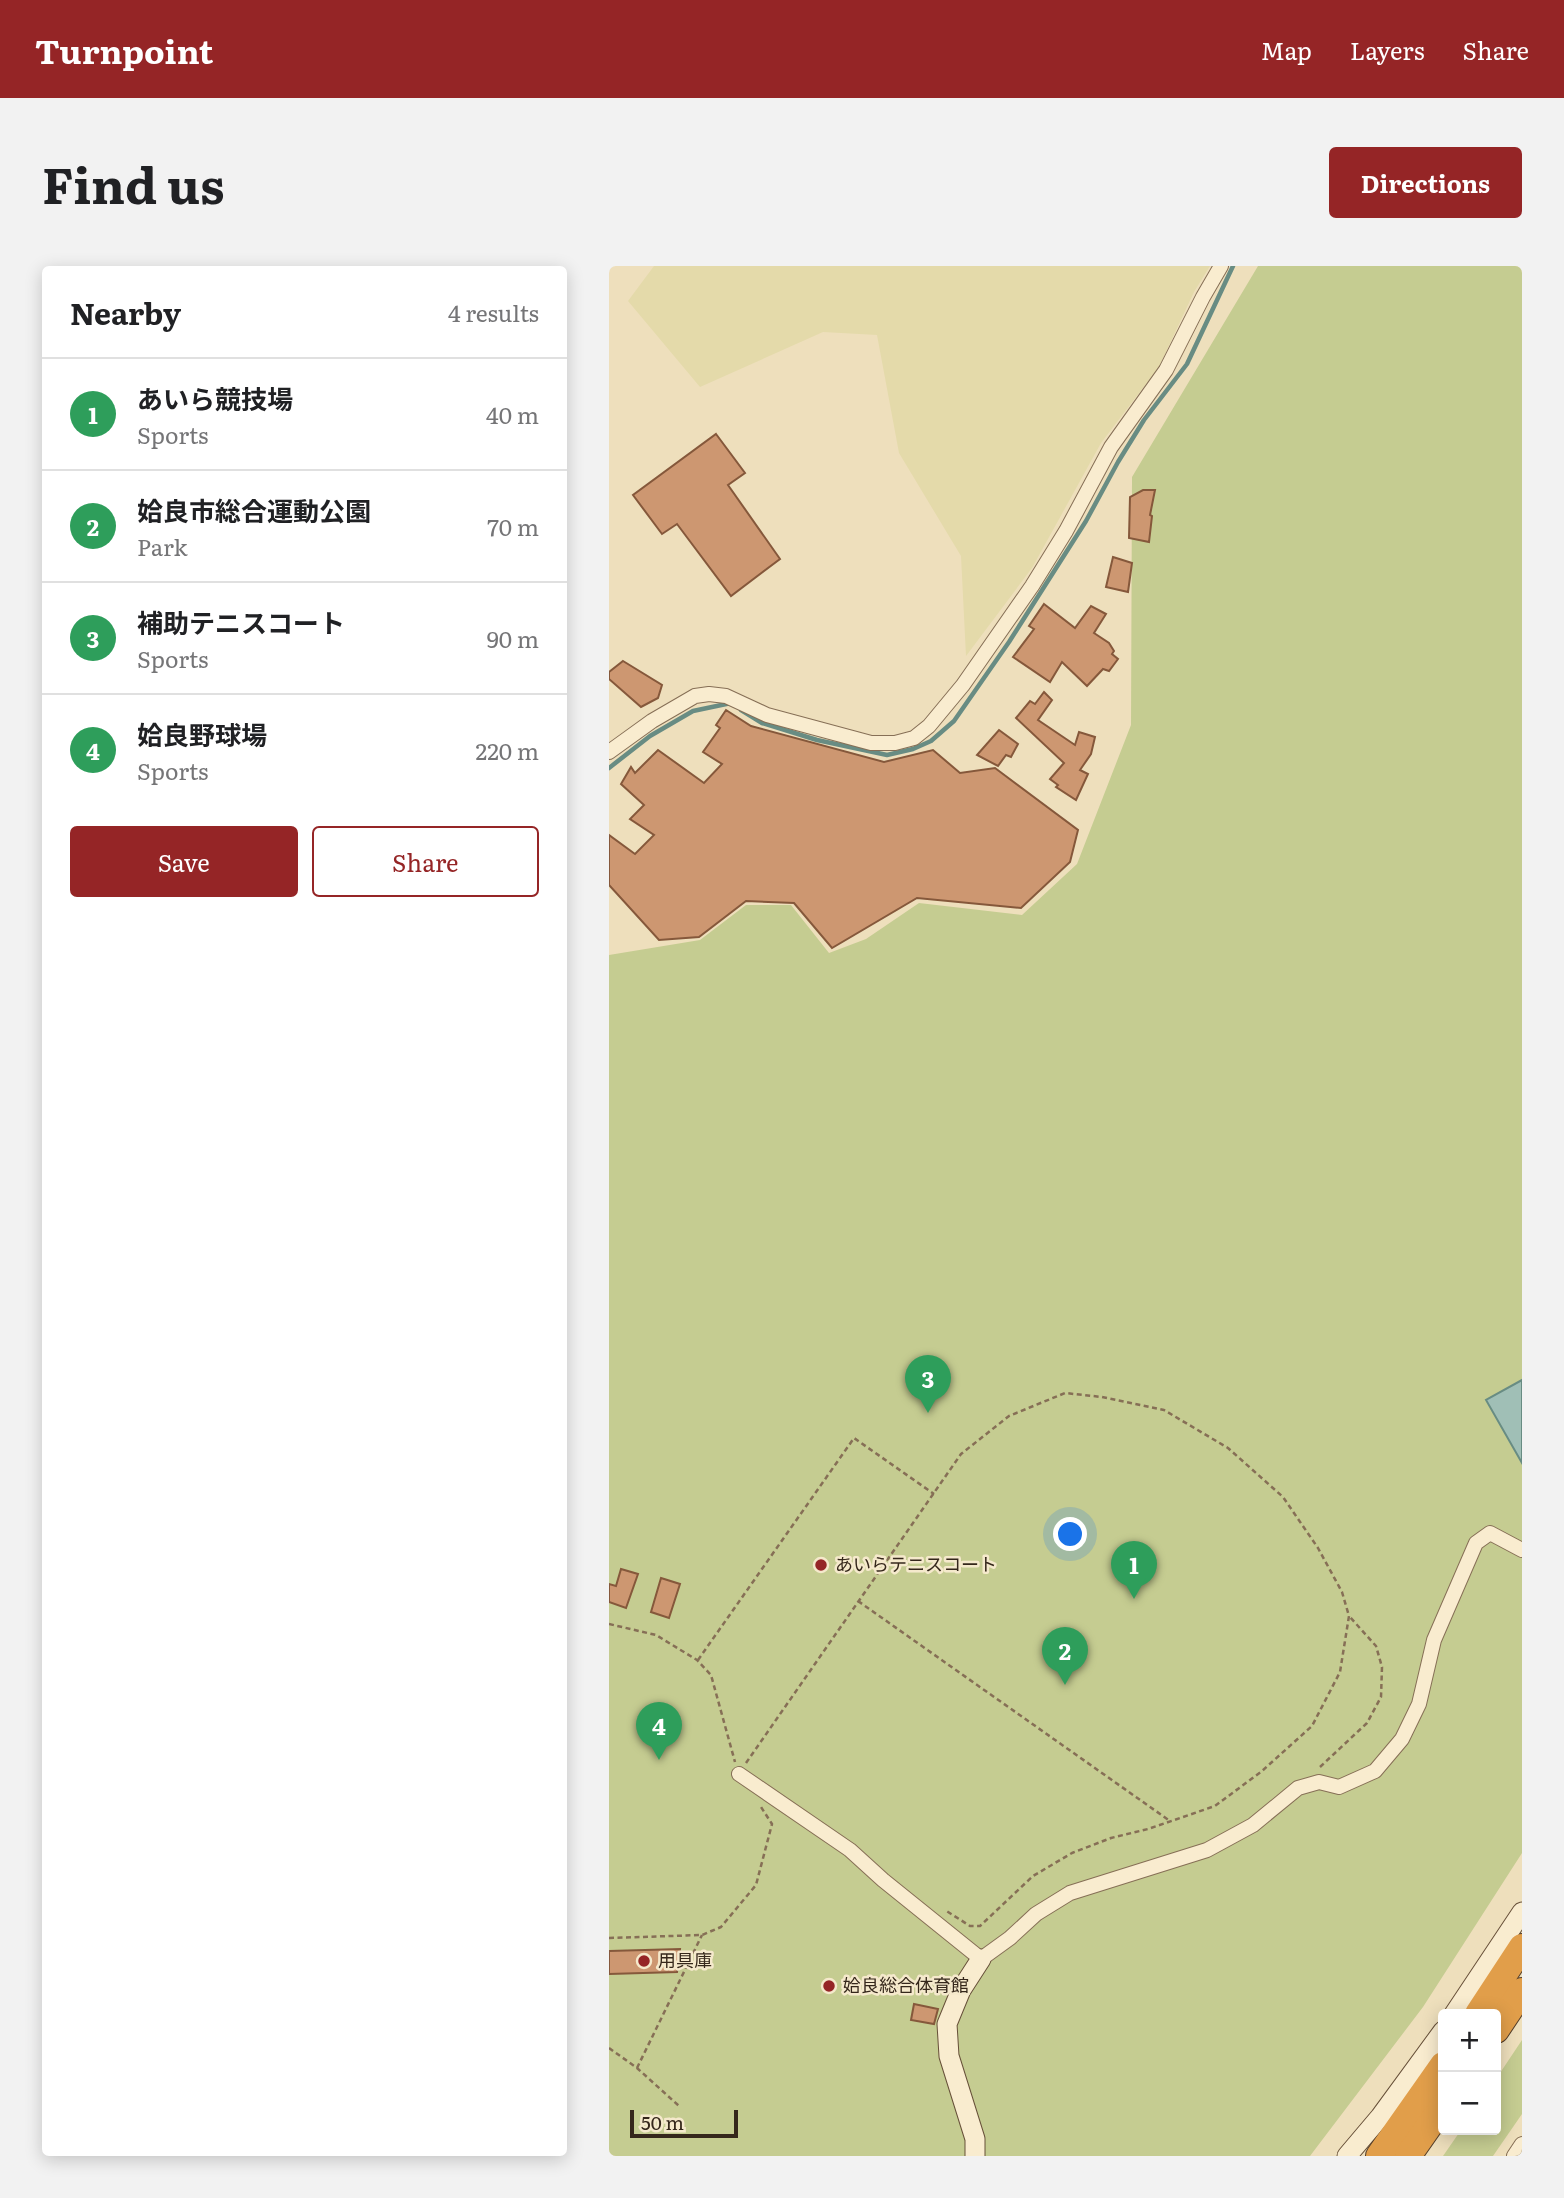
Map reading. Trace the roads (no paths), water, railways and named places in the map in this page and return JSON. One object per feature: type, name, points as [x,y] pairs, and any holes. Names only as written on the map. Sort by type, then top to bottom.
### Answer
[{"type":"highway","points":[[1481,2009],[1522,1947]]},
{"type":"highway","points":[[1501,2022],[1522,1991]]},
{"type":"highway","points":[[1379,2156],[1439,2072]]},
{"type":"highway","points":[[1408,2156],[1438,2113]]},
{"type":"street","points":[[609,752],[673,708],[695,696],[709,694],[726,696],[767,715],[871,743],[894,743],[914,738],[929,726],[963,685],[1032,586],[1066,531],[1111,447],[1166,370],[1221,266]]},
{"type":"street","points":[[975,2156],[975,2139],[949,2056],[947,2024],[961,1990],[981,1959],[1010,1938],[1036,1914],[1070,1893],[1207,1850],[1254,1825],[1298,1788],[1319,1782],[1339,1787],[1375,1771],[1402,1739],[1419,1704],[1434,1640],[1476,1543],[1490,1533],[1522,1550]]},
{"type":"street","points":[[739,1774],[850,1850],[981,1959]]},
{"type":"street","points":[[1457,2009],[1522,1912]]},
{"type":"street","points":[[1347,2156],[1381,2117],[1438,2038]]},
{"type":"street","points":[[1514,2156],[1522,2144]]},
{"type":"water","points":[[1522,1380],[1522,1463],[1486,1400]]},
{"type":"waterway","points":[[741,710],[762,723],[817,740],[887,755],[913,749],[931,741],[954,721],[1009,642],[1086,521],[1144,420],[1187,364],[1233,266]]},
{"type":"waterway","points":[[609,768],[650,736],[693,711],[731,703]]},
{"type":"place","name":"補助テニスコート","points":[[928,1413]]},
{"type":"place","name":"あいらテニスコート","points":[[821,1565]]},
{"type":"place","name":"あいら競技場","points":[[1134,1599]]},
{"type":"place","name":"姶良市総合運動公園","points":[[1065,1685]]},
{"type":"place","name":"姶良野球場","points":[[659,1760]]},
{"type":"place","name":"用具庫","points":[[644,1961]]},
{"type":"place","name":"姶良総合体育館","points":[[829,1986]]}]
